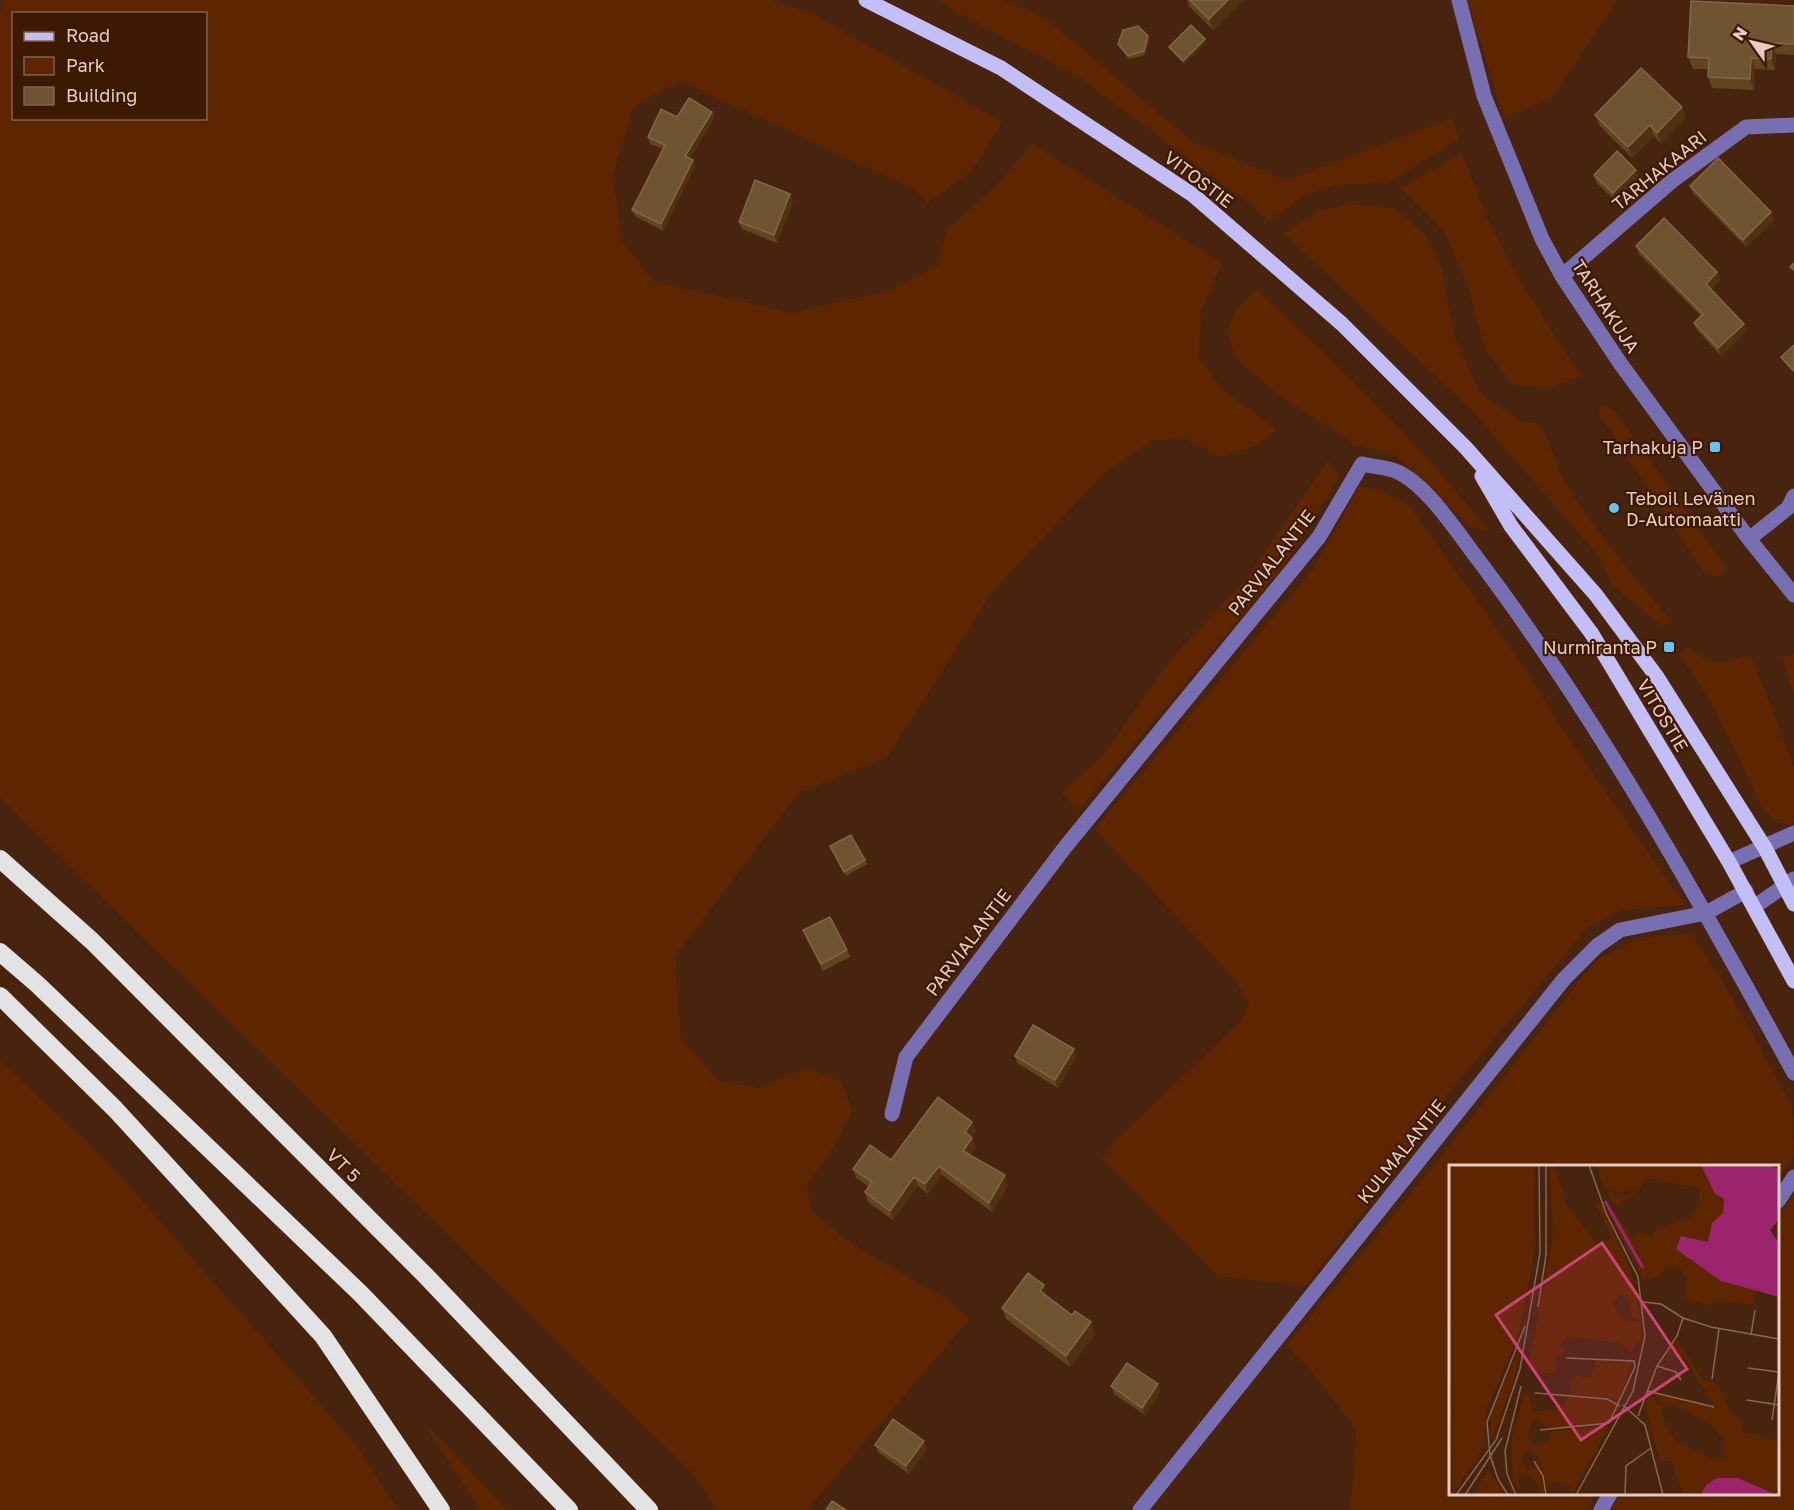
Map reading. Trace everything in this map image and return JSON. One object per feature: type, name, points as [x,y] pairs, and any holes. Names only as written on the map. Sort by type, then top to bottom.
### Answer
[{"type":"highway","name":"VT 5","points":[[0,859],[117,966],[425,1275],[649,1510]]},
{"type":"highway","points":[[0,952],[37,984],[351,1285],[569,1510]]},
{"type":"highway","points":[[0,996],[115,1108],[322,1336],[441,1510]]},
{"type":"main road","name":"VITOSTIE","points":[[866,0],[1001,69],[1193,195],[1342,324],[1466,448],[1596,595],[1657,677],[1765,848],[1790,882],[1794,904]]},
{"type":"main road","name":"VITOSTIE","points":[[1466,448],[1510,526],[1592,634],[1746,891],[1794,981]]},
{"type":"street","name":"TARHAKUJA","points":[[1459,0],[1484,96],[1542,239],[1562,276],[1620,363],[1749,539],[1794,595]]},
{"type":"street","name":"TARHAKAARI","points":[[1562,276],[1672,181],[1746,127],[1794,125]]},
{"type":"street","name":"PARVIALANTIE","points":[[892,1114],[906,1057],[1066,846],[1319,537],[1362,464],[1398,472],[1432,500],[1534,634],[1638,798],[1706,913]]},
{"type":"street","points":[[1749,539],[1788,508],[1794,496]]},
{"type":"street","points":[[1729,862],[1765,848],[1794,833]]},
{"type":"street","points":[[1754,907],[1790,882]]},
{"type":"street","name":"KULMALANTIE","points":[[1140,1510],[1564,979],[1597,946],[1620,930],[1706,913],[1746,891]]},
{"type":"street","points":[[1706,913],[1794,1073]]},
{"type":"street","points":[[1779,1200],[1794,1177]]},
{"type":"street","points":[[1601,1510],[1609,1495]]},
{"type":"green space","points":[[5,0],[772,0],[811,13],[1002,122],[972,171],[927,203],[916,190],[681,81],[633,107],[613,176],[622,241],[653,281],[792,313],[890,290],[938,265],[947,229],[995,187],[1032,144],[1222,263],[1201,310],[1199,358],[1221,388],[1276,429],[1257,445],[1221,457],[1187,439],[1153,440],[1105,472],[993,591],[887,757],[798,793],[675,956],[681,1039],[720,1082],[760,1088],[807,1068],[841,1081],[852,1110],[833,1148],[807,1185],[811,1210],[849,1242],[952,1303],[969,1319],[807,1510],[717,1510],[695,1476],[0,798],[0,13]]},
{"type":"green space","points":[[939,0],[1004,0],[1047,20],[1193,142],[1283,179],[1282,182],[1452,118],[1459,139],[1387,183],[1333,185],[1302,197],[1269,221],[1253,206],[1080,78],[949,8]]},
{"type":"green space","points":[[1467,0],[1617,0],[1552,98],[1504,118]]},
{"type":"green space","points":[[1462,153],[1486,216],[1518,278],[1581,376],[1547,389],[1512,384],[1485,349],[1468,287],[1445,232],[1401,188]]},
{"type":"green space","points":[[1351,204],[1394,208],[1424,233],[1442,270],[1454,336],[1481,394],[1521,421],[1537,423],[1542,429],[1562,477],[1590,520],[1670,620],[1663,627],[1611,584],[1601,559],[1471,409],[1284,234],[1317,211]]},
{"type":"green space","points":[[1256,289],[1348,376],[1406,436],[1489,532],[1468,525],[1395,455],[1356,445],[1277,394],[1236,358],[1227,332],[1237,309]]},
{"type":"green space","points":[[1606,405],[1616,413],[1722,561],[1726,569],[1718,577],[1704,573],[1600,415],[1599,406]]},
{"type":"green space","points":[[1328,461],[1339,477],[1285,564],[1078,811],[1062,793],[1105,753],[1170,660],[1244,582]]},
{"type":"green space","points":[[1359,487],[1379,490],[1410,506],[1530,676],[1557,722],[1685,905],[1621,910],[1587,928],[1409,1140],[1415,1147],[1305,1286],[1218,1276],[1102,1158],[1112,1144],[1241,1021],[1249,1003],[1232,976],[1095,829],[1312,571]]},
{"type":"green space","points":[[1690,647],[1705,658],[1719,662],[1751,655],[1794,767],[1794,823],[1789,825],[1776,822],[1762,807],[1711,701],[1679,654]]},
{"type":"green space","points":[[1794,654],[1794,695],[1782,657]]},
{"type":"green space","points":[[1692,934],[1725,986],[1792,1105],[1794,1155],[1779,1178],[1779,1165],[1449,1165],[1449,1495],[1594,1495],[1587,1510],[1350,1510],[1357,1430],[1308,1367],[1286,1346],[1438,1161],[1595,961],[1643,937]]},
{"type":"green space","points":[[0,1060],[109,1163],[357,1446],[398,1510],[0,1510]]},
{"type":"green space","points":[[1794,1192],[1794,1510],[1611,1510],[1619,1495],[1779,1495],[1779,1215]]},
{"type":"green space","points":[[421,1419],[507,1510],[480,1510]]},
{"type":"building","points":[[1190,0],[1228,0],[1209,19]]},
{"type":"building","points":[[1691,1],[1794,6],[1794,44],[1772,43],[1771,59],[1751,58],[1750,79],[1708,77],[1709,58],[1688,57]]},
{"type":"building","points":[[1191,25],[1205,39],[1183,61],[1169,47]]},
{"type":"building","points":[[1138,26],[1148,36],[1144,51],[1128,56],[1118,44],[1123,30]]},
{"type":"building","points":[[1641,68],[1682,107],[1657,133],[1650,125],[1628,147],[1595,115]]},
{"type":"building","points":[[689,98],[712,112],[685,156],[693,160],[661,224],[632,210],[665,145],[648,137],[661,109],[677,117]]},
{"type":"building","points":[[1617,151],[1636,170],[1613,193],[1594,175]]},
{"type":"building","points":[[1718,158],[1771,212],[1743,240],[1690,186]]},
{"type":"building","points":[[755,180],[790,194],[774,235],[739,222]]},
{"type":"building","points":[[1664,218],[1717,272],[1706,284],[1744,324],[1718,348],[1694,323],[1703,314],[1636,246]]},
{"type":"building","points":[[1794,345],[1794,371],[1781,357]]},
{"type":"building","points":[[851,835],[865,860],[844,872],[830,846]]},
{"type":"building","points":[[830,917],[847,950],[821,964],[803,930]]},
{"type":"building","points":[[1033,1025],[1074,1049],[1055,1080],[1015,1056]]},
{"type":"building","points":[[938,1097],[972,1122],[965,1132],[972,1138],[963,1151],[1005,1175],[989,1203],[939,1166],[925,1184],[914,1177],[890,1211],[865,1192],[872,1182],[853,1169],[870,1145],[891,1160]]},
{"type":"building","points":[[1028,1273],[1044,1285],[1040,1291],[1072,1315],[1075,1311],[1091,1322],[1066,1356],[1002,1308]]},
{"type":"building","points":[[1127,1363],[1158,1384],[1142,1408],[1111,1386]]},
{"type":"building","points":[[893,1419],[924,1441],[906,1466],[875,1445]]},
{"type":"building","points":[[832,1501],[846,1510],[826,1510]]},
{"type":"place","name":"Tarhakuja P","points":[[1715,447]]},
{"type":"place","name":"Teboil Levänen D-Automaatti","points":[[1614,508]]},
{"type":"place","name":"Nurmiranta P","points":[[1669,647]]}]
